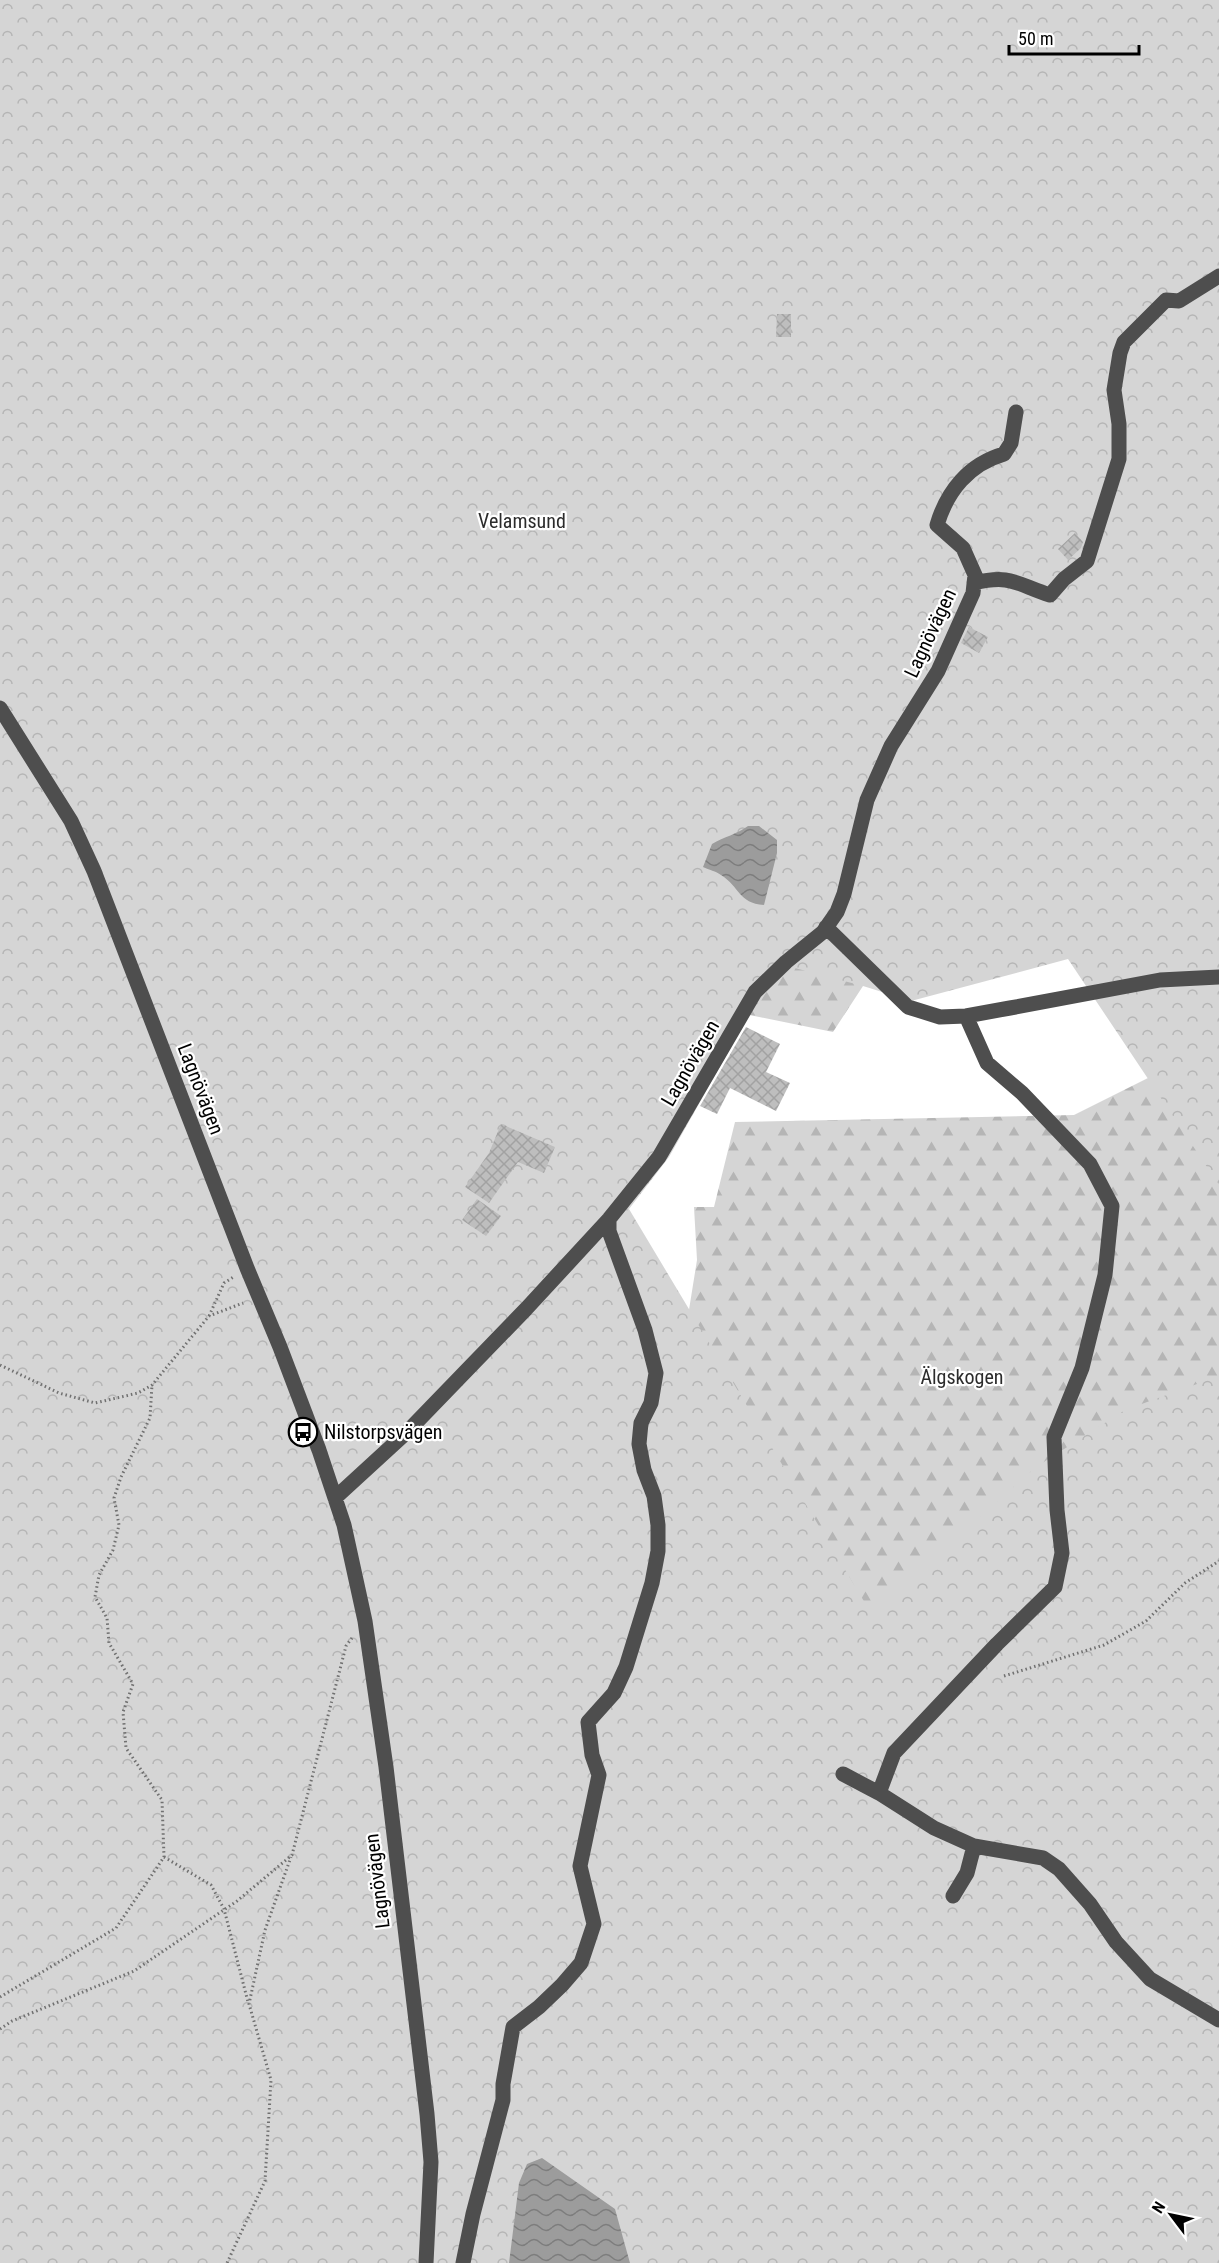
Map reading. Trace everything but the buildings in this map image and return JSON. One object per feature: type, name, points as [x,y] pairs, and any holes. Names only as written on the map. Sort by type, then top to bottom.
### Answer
[{"type":"street","points":[[1016,412],[1011,442],[1004,454],[991,458],[968,472],[950,493],[937,525],[963,548],[975,576],[974,583],[995,578],[1014,581],[1050,595],[1064,579],[1087,561],[1119,459],[1119,424],[1114,390],[1124,342],[1166,300],[1179,300],[1219,276]]},
{"type":"street","name":"Lagnövägen","points":[[335,1498],[406,1432],[526,1309],[609,1219],[660,1157],[755,992],[826,927],[837,912],[844,894],[867,800],[891,746],[938,670],[973,593],[974,583]]},
{"type":"street","name":"Lagnövägen","points":[[0,708],[71,821],[94,871],[247,1268],[280,1347],[344,1525],[365,1621],[386,1767],[427,2114],[431,2162],[426,2263]]},
{"type":"street","points":[[826,927],[908,1007],[940,1017],[966,1016],[1160,980],[1219,977]]},
{"type":"street","points":[[879,1793],[894,1753],[997,1644],[1055,1587],[1062,1553],[1057,1510],[1054,1437],[1082,1368],[1105,1275],[1112,1206],[1090,1164],[1022,1093],[987,1063],[966,1016]]},
{"type":"street","points":[[463,2263],[473,2214],[503,2100],[503,2084],[513,2027],[555,1992],[581,1963],[594,1924],[580,1866],[599,1775],[592,1755],[588,1722],[614,1693],[626,1667],[652,1583],[658,1551],[658,1525],[654,1496],[639,1444],[640,1423],[651,1403],[656,1373],[645,1330],[609,1231],[609,1219]]},
{"type":"street","points":[[843,1774],[879,1793],[934,1828],[974,1846],[1043,1858],[1059,1869],[1090,1904],[1116,1942],[1150,1979],[1219,2020]]},
{"type":"street","points":[[953,1896],[967,1874],[974,1846]]},
{"type":"path","points":[[0,1365],[59,1393],[95,1403],[138,1393],[152,1385],[209,1316],[224,1283],[247,1268]]},
{"type":"path","points":[[209,1316],[243,1303]]},
{"type":"path","points":[[0,1997],[116,1928],[164,1857],[162,1800],[126,1748],[123,1712],[133,1684],[109,1643],[107,1618],[95,1597],[99,1575],[113,1550],[119,1525],[114,1498],[121,1477],[150,1418],[152,1385]]},
{"type":"path","points":[[1004,1676],[1104,1645],[1146,1621],[1185,1583],[1219,1561]]},
{"type":"path","points":[[249,2004],[265,1930],[292,1855],[345,1646],[365,1621]]},
{"type":"path","points":[[0,2029],[12,2021],[134,1971],[237,1901],[292,1855]]},
{"type":"path","points":[[164,1857],[211,1885],[224,1909],[271,2080],[265,2181],[227,2263]]},
{"type":"green space","name":"Velamsund","points":[[0,0],[1219,0],[1219,1185],[1068,959],[911,1001],[791,967],[769,989],[749,1015],[669,1157],[629,1209],[871,1613],[1036,1467],[1125,1410],[1219,1376],[1219,2263],[0,2263]]},
{"type":"green space","name":"Älgskogen","points":[[1219,539],[1219,2263],[910,1751],[684,1341],[697,1260],[694,1207],[714,1207],[735,1122],[1074,1115],[1156,1074],[1181,921],[863,986],[833,1032],[735,1012]]},
{"type":"water","points":[[748,826],[759,826],[777,840],[777,853],[764,905],[755,904],[744,898],[721,875],[703,867],[712,844]]},
{"type":"water","points":[[542,2158],[615,2209],[630,2263],[509,2263],[519,2183],[527,2164]]},
{"type":"place","name":"Nilstorpsvägen","points":[[303,1432]]}]
